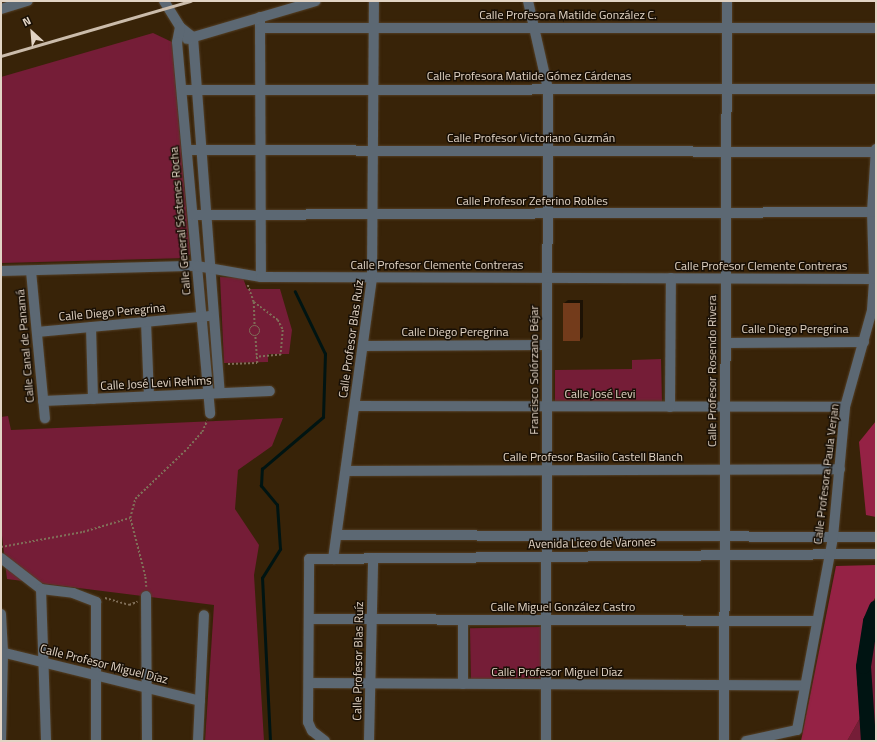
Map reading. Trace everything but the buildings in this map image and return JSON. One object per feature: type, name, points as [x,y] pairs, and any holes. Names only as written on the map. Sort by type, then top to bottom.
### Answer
[{"type":"street","points":[[1,9],[28,1]]},
{"type":"street","points":[[164,1],[180,27],[193,37],[220,393]]},
{"type":"street","points":[[177,42],[316,1]]},
{"type":"street","name":"Calle Profesor Blas Ruíz","points":[[333,559],[372,277],[372,150],[375,89],[374,1]]},
{"type":"street","name":"Francisco Solórzano Béjar","points":[[528,1],[548,89],[546,741]]},
{"type":"street","name":"Calle Profesor Rosendo Rivera","points":[[724,741],[727,1]]},
{"type":"street","points":[[260,17],[262,150],[261,277]]},
{"type":"street","name":"Calle General Sóstenes Rocha","points":[[180,27],[177,42],[210,414]]},
{"type":"street","name":"Calle Profesora Matilde González C.","points":[[260,28],[876,28]]},
{"type":"street","name":"Calle Profesora Matilde Gómez Cárdenas","points":[[182,90],[876,89]]},
{"type":"street","name":"Calle Profesor Victoriano Guzmán","points":[[187,150],[726,152],[875,151]]},
{"type":"street","name":"Calle Profesora Paula Verjan","points":[[746,741],[797,730],[833,537],[845,407],[872,310],[874,279],[872,212],[875,151]]},
{"type":"street","name":"Calle Profesor Zeferino Robles","points":[[193,215],[872,212]]},
{"type":"street","name":"Calle Profesor Clemente Contreras","points":[[1,272],[197,266],[210,267],[261,277],[874,279]]},
{"type":"street","name":"Calle Canal de Panamá","points":[[31,271],[45,418]]},
{"type":"street","points":[[670,407],[671,278]]},
{"type":"street","name":"Calle Diego Peregrina","points":[[37,332],[214,316]]},
{"type":"street","points":[[146,322],[149,396]]},
{"type":"street","points":[[91,328],[93,399]]},
{"type":"street","name":"Calle Diego Peregrina","points":[[726,342],[864,342]]},
{"type":"street","name":"Calle Diego Peregrina","points":[[363,346],[547,345]]},
{"type":"street","name":"Calle José Levi Rehims","points":[[43,401],[270,391]]},
{"type":"street","name":"Calle José Levi","points":[[354,406],[845,407]]},
{"type":"street","name":"Calle Profesor Basilio Castell Blanch","points":[[346,471],[840,469]]},
{"type":"street","name":"Avenida Liceo de Varones","points":[[337,536],[876,537]]},
{"type":"street","name":"Avenida Liceo de Varones","points":[[309,619],[308,559],[876,554]]},
{"type":"street","points":[[1,558],[41,589],[73,593],[96,602],[96,741]]},
{"type":"street","name":"Calle Profesor Blas Ruíz","points":[[369,741],[373,558]]},
{"type":"street","points":[[41,589],[46,741]]},
{"type":"street","points":[[146,596],[147,741]]},
{"type":"street","points":[[1,614],[1,741]]},
{"type":"street","points":[[198,741],[204,615]]},
{"type":"street","points":[[309,619],[308,722],[322,740]]},
{"type":"street","name":"Calle Miguel González Castro","points":[[309,619],[817,621]]},
{"type":"street","points":[[463,620],[463,684]]},
{"type":"street","name":"Calle Profesor Miguel Díaz","points":[[2,652],[200,702]]},
{"type":"street","name":"Calle Profesor Miguel Díaz","points":[[309,683],[805,686]]},
{"type":"path","points":[[218,364],[257,363],[255,337],[250,332],[255,325],[254,302],[246,281]]},
{"type":"path","points":[[254,302],[278,320],[283,335],[281,355],[256,357]]},
{"type":"path","points":[[255,325],[261,331],[255,337]]},
{"type":"path","points":[[96,602],[105,597],[129,605],[146,596],[145,576],[130,518],[135,498],[197,438],[210,414]]},
{"type":"path","points":[[1,547],[83,532],[130,518]]},
{"type":"shaded area","points":[[153,33],[172,42],[190,254],[186,258],[1,263],[1,77]]},
{"type":"shaded area","points":[[220,277],[243,278],[247,289],[280,289],[292,330],[289,354],[268,354],[268,362],[224,363]]},
{"type":"shaded area","points":[[661,359],[662,402],[555,402],[555,370],[632,369],[632,360]]},
{"type":"shaded area","points":[[8,416],[11,430],[283,418],[272,446],[238,470],[235,509],[259,545],[254,575],[264,741],[205,741],[214,605],[7,579],[1,527],[1,417]]},
{"type":"shaded area","points":[[876,421],[876,517],[866,515],[859,442]]},
{"type":"shaded area","points":[[876,565],[876,596],[867,613],[858,654],[857,684],[862,698],[860,718],[847,741],[801,741],[836,566]]},
{"type":"shaded area","points":[[541,627],[542,678],[471,679],[470,628]]},
{"type":"shaded area","points":[[876,631],[876,738],[868,664]]},
{"type":"shaded area","points":[[860,718],[862,741],[847,741]]},
{"type":"waterway","points":[[270,741],[262,578],[280,549],[277,505],[261,486],[262,469],[323,417],[325,354],[295,292]]},
{"type":"waterway","points":[[868,741],[863,666],[870,621],[876,607]]},
{"type":"railway","points":[[1,56],[190,1]]}]
